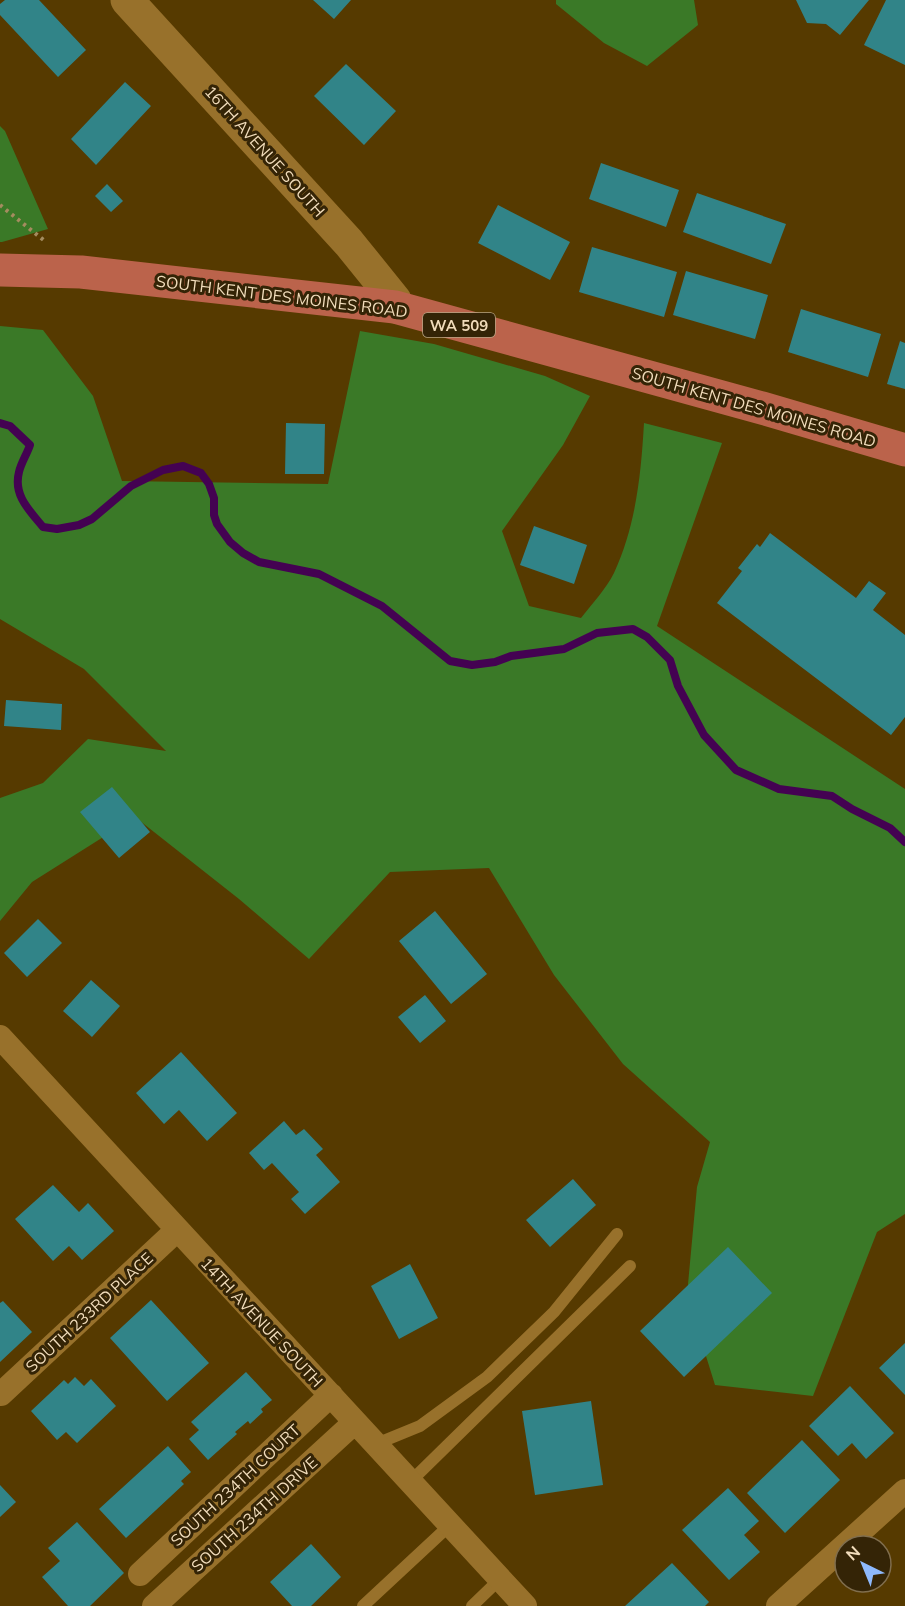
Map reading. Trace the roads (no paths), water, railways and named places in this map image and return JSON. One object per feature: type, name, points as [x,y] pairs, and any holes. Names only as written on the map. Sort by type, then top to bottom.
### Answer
[{"type":"main road","name":"SOUTH KENT DES MOINES ROAD","points":[[0,270],[81,272],[395,307],[762,408],[905,450]]},
{"type":"street","name":"16TH AVENUE SOUTH","points":[[127,0],[349,243],[395,300],[395,307]]},
{"type":"street","name":"14TH AVENUE SOUTH","points":[[0,1037],[525,1606]]},
{"type":"street","name":"SOUTH 233RD PLACE","points":[[2,1394],[177,1230]]},
{"type":"street","name":"SOUTH 234TH COURT","points":[[140,1574],[331,1395]]},
{"type":"street","name":"SOUTH 234TH DRIVE","points":[[154,1606],[355,1422]]},
{"type":"street","points":[[778,1606],[905,1491]]},
{"type":"lane","points":[[376,1444],[420,1426],[487,1377],[554,1312],[617,1234]]},
{"type":"lane","points":[[410,1482],[630,1266]]},
{"type":"lane","points":[[363,1606],[450,1525]]},
{"type":"lane","points":[[472,1606],[500,1579]]},
{"type":"waterway","points":[[0,423],[10,426],[30,445],[20,469],[18,488],[24,502],[43,527],[57,529],[79,525],[92,519],[131,486],[163,470],[183,466],[201,473],[209,484],[214,498],[214,515],[217,524],[230,542],[243,553],[259,562],[319,574],[382,606],[450,661],[472,665],[495,662],[511,656],[564,649],[597,633],[633,629],[647,637],[670,660],[678,686],[704,735],[736,770],[779,789],[832,796],[890,828],[905,842]]}]
